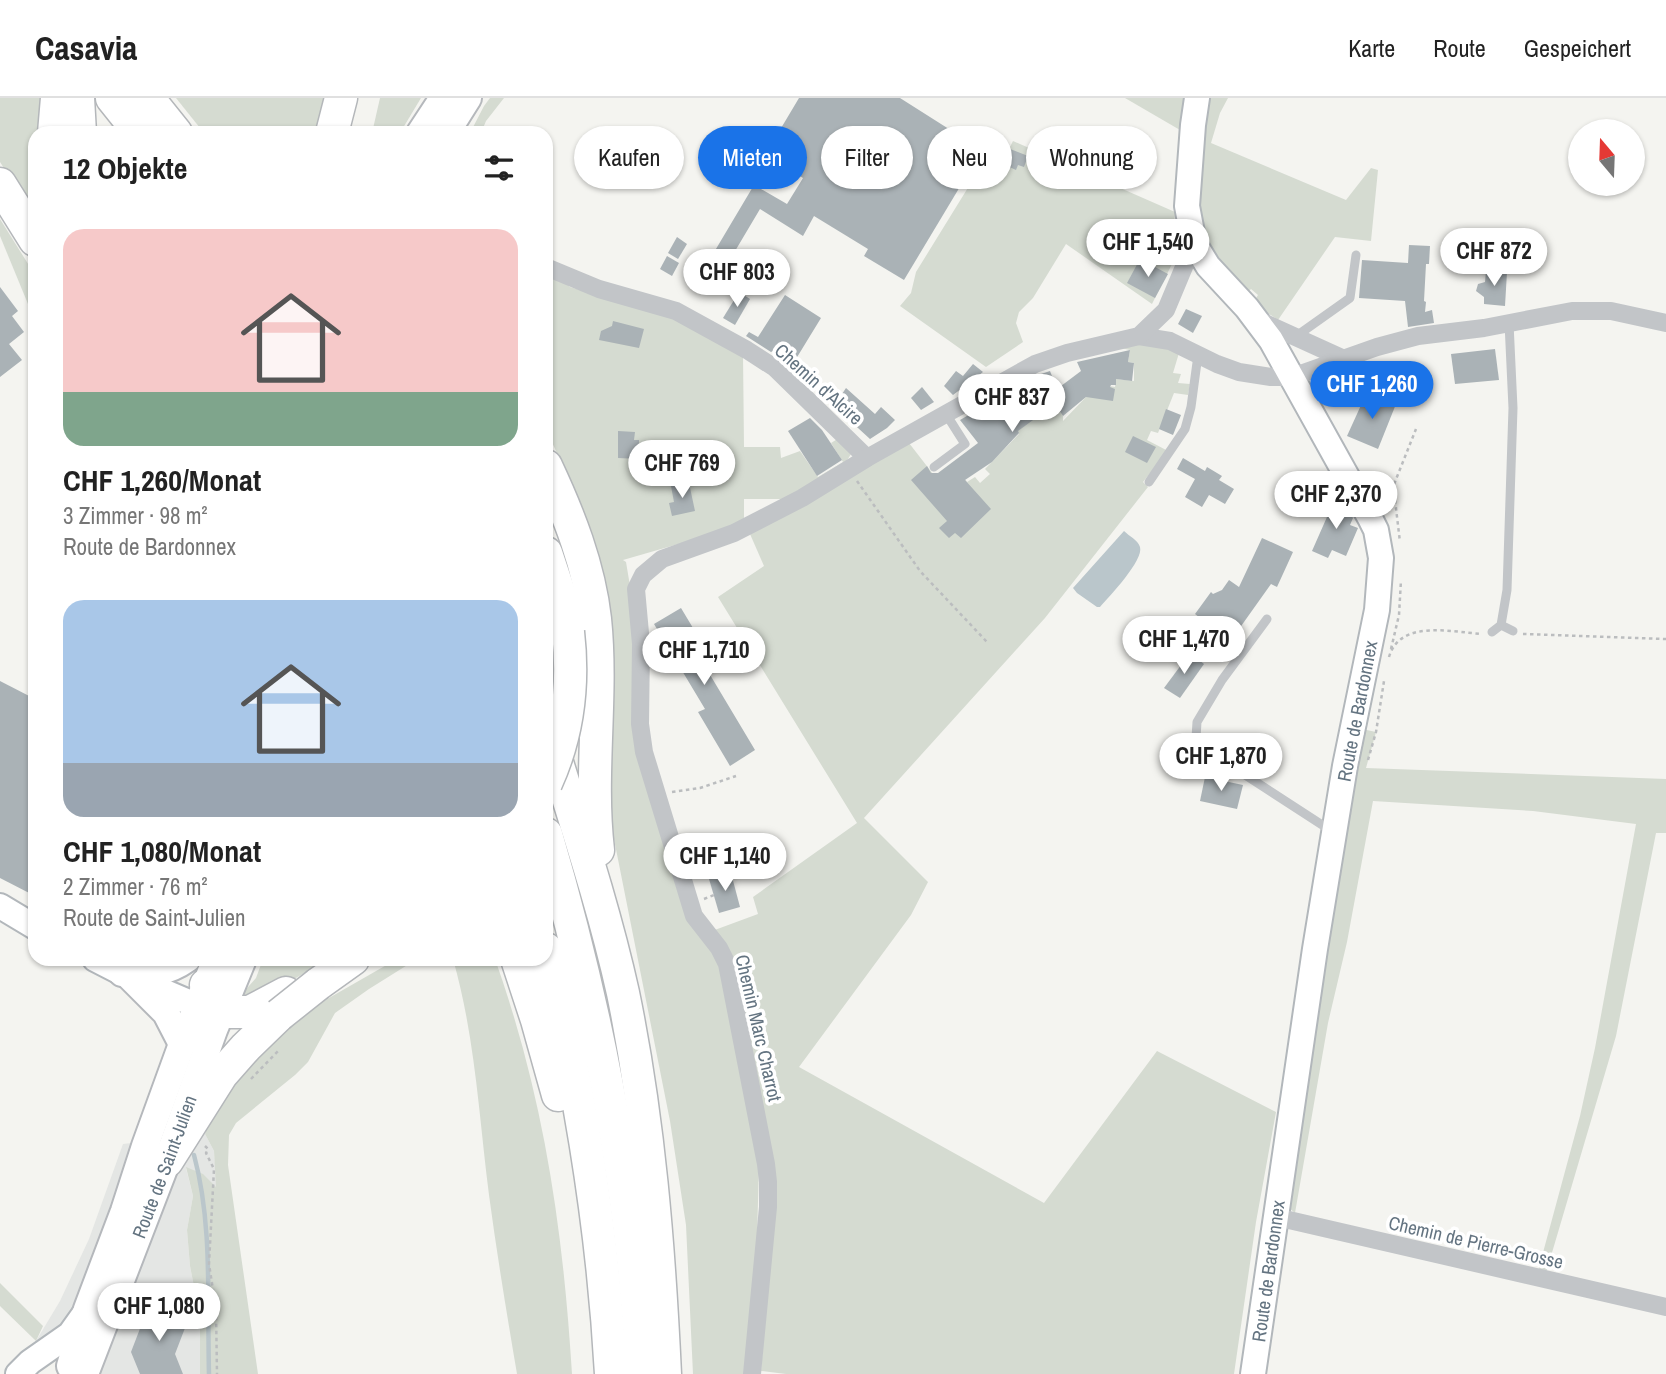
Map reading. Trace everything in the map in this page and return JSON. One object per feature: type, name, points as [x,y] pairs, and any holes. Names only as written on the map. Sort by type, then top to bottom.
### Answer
[{"type":"highway","points":[[55,126],[57,98]]},
{"type":"highway","points":[[78,98],[80,126]]},
{"type":"highway","points":[[112,98],[134,126]]},
{"type":"highway","points":[[148,98],[170,126]]},
{"type":"highway","points":[[334,126],[341,98]]},
{"type":"highway","points":[[354,126],[360,98]]},
{"type":"highway","points":[[0,184],[28,229]]},
{"type":"highway","points":[[553,483],[582,556],[595,619],[595,813],[611,942]]},
{"type":"highway","points":[[553,573],[562,598],[571,670],[568,712],[553,766]]},
{"type":"highway","points":[[553,750],[611,942],[627,1016],[643,1107],[660,1272],[665,1374]]},
{"type":"highway","points":[[553,860],[588,988],[616,1127],[631,1234],[642,1374]]},
{"type":"highway","points":[[519,966],[554,1078],[606,1296]]},
{"type":"highway","points":[[550,966],[582,1115],[596,1207],[611,1374]]},
{"type":"highway","points":[[166,1161],[222,1074],[284,1004],[337,969]]},
{"type":"highway","points":[[211,998],[250,1012],[284,1004]]},
{"type":"main road","points":[[425,126],[443,98]]},
{"type":"main road","points":[[450,126],[468,98]]},
{"type":"main road","points":[[126,975],[157,973],[176,966]]},
{"type":"main road","name":"Route de Saint-Julien","points":[[68,1374],[87,1310],[182,1044],[211,998],[237,966]]},
{"type":"main road","points":[[126,975],[166,1013],[182,1044]]},
{"type":"main road","name":"Route de Saint-Julien","points":[[85,1374],[166,1161],[211,998]]},
{"type":"street","name":"Route de Bardonnex","points":[[1198,98],[1193,125],[1187,206],[1195,243],[1208,266],[1256,319],[1292,377],[1376,530],[1381,558],[1379,597],[1334,833],[1253,1374]]},
{"type":"street","points":[[1139,336],[1166,310],[1195,243]]},
{"type":"street","name":"Chemin d'Alcire","points":[[553,270],[599,289],[676,311],[747,351],[775,368],[867,458]]},
{"type":"street","points":[[1139,336],[1170,341],[1217,365],[1239,372],[1292,377],[1377,347],[1419,336],[1584,310],[1611,311],[1666,323]]},
{"type":"street","points":[[1256,319],[1344,359]]},
{"type":"street","name":"Chemin Marc Charrot","points":[[752,1374],[768,1207],[766,1164],[727,964],[719,948],[694,916],[644,752],[640,724],[641,644],[636,589],[643,575],[662,558],[734,533],[802,498],[867,458],[1035,364],[1067,353],[1139,336]]},
{"type":"street","points":[[0,906],[28,923]]},
{"type":"street","points":[[109,966],[126,975],[211,998]]},
{"type":"street","name":"Chemin de Pierre-Grosse","points":[[1276,1217],[1666,1307]]},
{"type":"street","points":[[18,1374],[30,1362],[74,1331],[87,1310]]},
{"type":"lane","points":[[1295,337],[1350,299],[1356,255]]},
{"type":"lane","points":[[1492,632],[1502,625],[1507,590],[1513,408],[1509,323]]},
{"type":"lane","points":[[1149,482],[1185,429],[1191,407],[1198,355]]},
{"type":"lane","points":[[934,467],[965,444],[946,414]]},
{"type":"lane","points":[[1267,619],[1222,680],[1197,722],[1196,738],[1199,745],[1334,833]]},
{"type":"lane","points":[[1502,625],[1513,631]]},
{"type":"path","points":[[1370,518],[1389,497],[1416,429]]},
{"type":"path","points":[[849,470],[920,572],[987,642]]},
{"type":"path","points":[[1389,497],[1395,500],[1397,509]]},
{"type":"path","points":[[1387,663],[1399,615],[1401,594]]},
{"type":"path","points":[[1391,651],[1402,638],[1418,630],[1484,634],[1492,632]]},
{"type":"path","points":[[1513,631],[1535,635],[1666,639]]},
{"type":"path","points":[[1366,768],[1376,732],[1385,676]]},
{"type":"path","points":[[657,796],[700,788],[736,776]]},
{"type":"path","points":[[202,1141],[208,1149],[206,1153],[214,1168],[209,1264],[216,1309],[217,1374]]},
{"type":"shaded area","points":[[0,98],[45,98],[43,126],[28,126],[28,205],[0,162]]},
{"type":"shaded area","points":[[176,98],[326,98],[320,126],[198,126]]},
{"type":"shaded area","points":[[380,98],[421,98],[404,126],[374,126]]},
{"type":"shaded area","points":[[490,98],[504,98],[484,126],[474,126]]},
{"type":"shaded area","points":[[1125,98],[1187,98],[1180,130]]},
{"type":"shaded area","points":[[1205,98],[1228,98],[1220,113],[1211,143],[1346,200],[1371,168],[1378,170],[1371,241],[1335,237],[1278,320],[1253,303],[1258,295],[1251,289],[1245,295],[1226,274],[1201,233],[1197,220],[1196,186]]},
{"type":"shaded area","points":[[1013,141],[1026,147],[1026,189],[1123,189],[1175,212],[1172,264],[1152,304],[1066,244],[1033,298],[1019,312],[1016,323],[1023,342],[986,367],[900,306],[911,293],[916,272],[967,189],[1012,189]]},
{"type":"shaded area","points":[[0,219],[28,264],[28,304],[0,236]]},
{"type":"shaded area","points":[[553,276],[570,287],[679,320],[743,354],[744,447],[780,447],[781,458],[800,451],[818,477],[843,462],[831,443],[839,438],[851,454],[843,467],[781,503],[780,499],[744,499],[744,521],[720,532],[623,560],[626,562],[633,604],[634,719],[727,990],[759,1165],[757,1238],[745,1374],[693,1374],[686,1225],[670,1121],[608,809],[574,491],[553,444]]},
{"type":"shaded area","points":[[1141,344],[1179,353],[1173,373],[1181,374],[1178,383],[1190,384],[1188,395],[1174,393],[1158,433],[1151,431],[1147,440],[1168,451],[1143,482],[1148,487],[1045,618],[864,818],[928,882],[911,915],[799,1067],[1044,1203],[1157,1051],[1276,1112],[1256,1222],[1234,1374],[786,1374],[761,1371],[774,1206],[712,931],[758,914],[753,897],[857,823],[718,597],[764,566],[750,534],[909,443],[940,483],[958,469],[967,482],[975,477],[980,483],[990,474],[985,469],[1019,434],[1017,430],[1055,404],[1063,416],[1063,421],[1086,397],[1085,382],[1115,387],[1116,379],[1134,381],[1134,363],[1128,362],[1130,350],[1121,348]]},
{"type":"shaded area","points":[[1124,531],[1137,542],[1140,553],[1125,578],[1100,607],[1097,607],[1073,588]]},
{"type":"shaded area","points":[[553,636],[554,641],[558,681],[553,682]]},
{"type":"shaded area","points":[[1362,729],[1376,732],[1366,768],[1666,779],[1666,833],[1656,833],[1616,1036],[1546,1273],[1538,1271],[1580,1116],[1595,1048],[1636,824],[1533,811],[1373,801],[1347,942],[1328,1023],[1295,1213],[1289,1208],[1352,775]]},
{"type":"shaded area","points":[[260,966],[316,966],[262,998],[242,1002],[241,995],[256,978]]},
{"type":"shaded area","points":[[385,966],[406,966],[335,1013],[308,1062],[236,1123],[229,1135],[228,1165],[258,1374],[200,1374],[200,1317],[190,1266],[187,1230],[193,1196],[186,1167],[203,1174],[216,1187],[214,1151],[205,1134],[217,1092],[301,1014]]},
{"type":"shaded area","points":[[455,966],[497,966],[512,1011],[539,1113],[557,1215],[572,1374],[517,1374],[492,1217],[471,1047]]},
{"type":"shaded area","points":[[205,1134],[214,1151],[217,1188],[186,1168],[193,1196],[187,1230],[190,1266],[200,1317],[200,1374],[77,1374],[80,1365],[36,1341],[60,1301],[89,1239],[123,1144]]},
{"type":"shaded area","points":[[0,1283],[43,1326],[36,1341],[0,1306]]},
{"type":"building","points":[[799,98],[900,98],[944,126],[927,126],[927,189],[959,189],[904,280],[864,256],[868,249],[814,216],[803,236],[760,209],[725,268],[710,259],[752,189],[761,189],[787,204],[796,189],[807,189],[807,126],[782,126]]},
{"type":"building","points":[[1012,150],[1026,155],[1024,167],[1018,165],[1016,170],[1012,168]]},
{"type":"building","points":[[677,237],[687,244],[678,259],[668,253]]},
{"type":"building","points":[[1409,245],[1430,246],[1424,301],[1425,312],[1432,310],[1434,323],[1408,327],[1405,301],[1359,298],[1362,260],[1408,263]]},
{"type":"building","points":[[667,256],[679,263],[672,276],[660,269]]},
{"type":"building","points":[[1140,259],[1168,274],[1155,298],[1127,283]]},
{"type":"building","points":[[1486,271],[1507,272],[1505,306],[1484,304],[1484,297],[1476,291],[1478,284],[1485,282]]},
{"type":"building","points":[[0,287],[18,311],[12,316],[24,332],[9,344],[22,360],[0,377]]},
{"type":"building","points":[[739,292],[750,299],[735,325],[723,318]]},
{"type":"building","points":[[785,295],[821,318],[791,367],[773,351],[746,336],[749,332],[758,337]]},
{"type":"building","points":[[1186,309],[1202,316],[1193,333],[1178,324]]},
{"type":"building","points":[[613,321],[644,329],[639,348],[599,340],[601,331],[612,326]]},
{"type":"building","points":[[1495,349],[1499,380],[1455,384],[1451,354]]},
{"type":"building","points":[[1130,350],[1128,362],[1134,363],[1132,381],[1116,379],[1116,385],[1110,387],[1115,389],[1113,401],[1086,397],[1063,416],[1055,404],[1018,431],[992,462],[965,480],[991,509],[961,538],[955,533],[949,538],[939,528],[947,521],[911,480],[927,466],[931,473],[938,473],[978,443],[960,420],[1038,375],[1050,371],[1057,389],[1081,371],[1077,362]]},
{"type":"building","points":[[973,364],[983,372],[953,395],[944,386],[956,371],[963,376]]},
{"type":"building","points":[[922,387],[934,402],[921,410],[911,398]]},
{"type":"building","points":[[846,388],[875,414],[881,407],[895,420],[870,439],[834,406]]},
{"type":"building","points":[[1367,392],[1396,404],[1378,449],[1347,436]]},
{"type":"building","points":[[1166,409],[1181,415],[1173,435],[1159,429]]},
{"type":"building","points":[[810,418],[822,430],[842,460],[817,476],[788,431]]},
{"type":"building","points":[[618,431],[635,432],[634,440],[639,440],[639,459],[618,458]]},
{"type":"building","points":[[1133,436],[1156,447],[1147,463],[1125,452]]},
{"type":"building","points":[[1183,458],[1205,471],[1207,467],[1222,476],[1219,480],[1234,489],[1225,504],[1209,495],[1202,507],[1185,497],[1195,479],[1177,469]]},
{"type":"building","points":[[689,483],[695,511],[672,516],[669,503],[674,502],[671,486]]},
{"type":"building","points":[[1338,492],[1353,518],[1350,525],[1358,528],[1346,556],[1332,550],[1328,558],[1312,551]]},
{"type":"building","points":[[1262,538],[1293,552],[1277,587],[1271,584],[1239,629],[1241,631],[1233,643],[1195,614],[1211,592],[1213,594],[1222,590],[1229,580],[1239,587]]},
{"type":"building","points":[[681,608],[702,643],[694,648],[755,750],[730,766],[698,712],[705,709],[654,624]]},
{"type":"building","points":[[1190,653],[1204,664],[1180,698],[1164,688]]},
{"type":"building","points":[[0,681],[28,695],[28,892],[0,878]]},
{"type":"building","points":[[1205,777],[1243,785],[1237,809],[1200,801]]},
{"type":"building","points":[[731,873],[740,907],[719,913],[709,879]]},
{"type":"building","points":[[163,1306],[176,1310],[185,1328],[175,1354],[183,1374],[140,1374],[131,1352],[146,1313]]},
{"type":"waterway","points":[[194,1155],[207,1236],[209,1374]]}]
